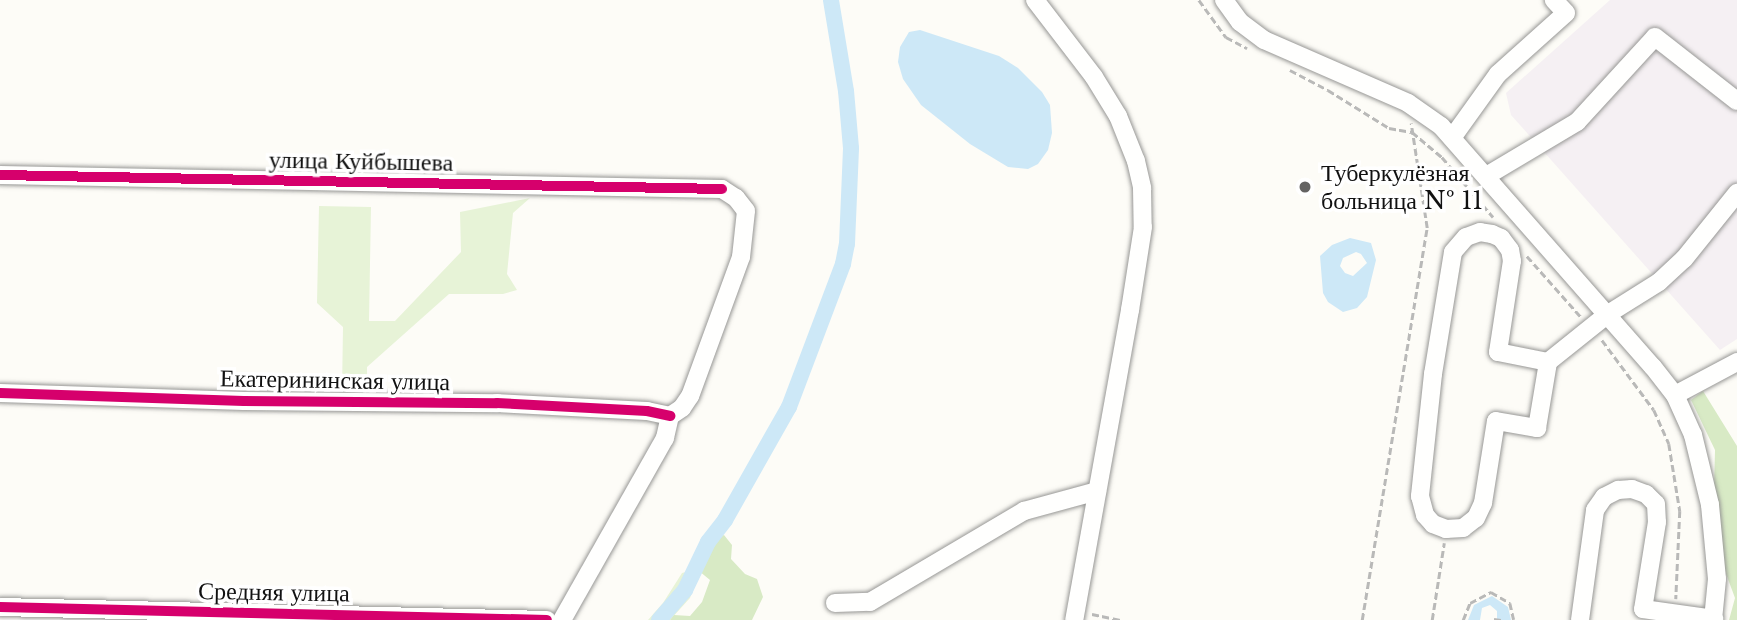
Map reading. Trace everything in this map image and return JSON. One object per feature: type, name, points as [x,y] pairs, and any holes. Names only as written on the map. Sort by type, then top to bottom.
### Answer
[{"type":"street","points":[[1035,0],[1094,77],[1118,116],[1136,161],[1142,188],[1143,227],[1075,615]]},
{"type":"street","points":[[1224,0],[1240,22],[1264,40],[1408,103],[1452,138],[1488,175],[1675,395],[1693,435],[1710,505],[1717,579],[1714,620],[1643,609],[1656,504],[1646,494],[1632,489],[1618,490],[1604,497],[1595,510],[1580,620]]},
{"type":"street","points":[[1452,138],[1498,74],[1566,13],[1554,0]]},
{"type":"street","points":[[1488,175],[1577,122],[1655,37],[1737,101]]},
{"type":"street","name":"улица Куйбышева","points":[[0,176],[722,189],[736,198],[746,211],[741,257],[690,396],[682,408],[670,416]]},
{"type":"street","points":[[1548,362],[1498,352],[1512,261],[1510,250],[1501,238],[1492,234],[1480,232],[1466,237],[1453,252],[1433,374],[1420,496],[1425,515],[1433,524],[1446,529],[1463,528],[1476,518],[1483,503],[1496,421],[1537,428],[1548,362],[1608,314],[1659,282],[1684,260],[1737,193]]},
{"type":"street","points":[[1675,395],[1737,362]]},
{"type":"street","name":"Екатерининская улица","points":[[0,393],[244,401],[498,403],[647,411],[670,416]]},
{"type":"street","points":[[562,620],[665,438],[670,416]]},
{"type":"street","points":[[835,603],[870,602],[1024,512],[1097,491]]},
{"type":"street","name":"Средняя улица","points":[[0,607],[547,620]]},
{"type":"path","points":[[1362,620],[1427,228],[1408,103]]},
{"type":"path","points":[[1432,620],[1446,529]]},
{"type":"path","points":[[1463,620],[1469,603],[1490,592],[1510,603],[1514,620]]},
{"type":"path","points":[[1075,615],[1120,620]]},
{"type":"path","points":[[1494,619],[1501,620]]},
{"type":"shaded area","points":[[1610,0],[1737,0],[1737,339],[1720,350],[1511,115],[1506,93]]},
{"type":"green space","points":[[530,198],[513,213],[507,274],[517,290],[503,294],[449,294],[367,367],[367,388],[342,390],[343,327],[317,303],[319,206],[371,207],[369,321],[395,321],[461,252],[460,212]]},
{"type":"green space","points":[[1703,391],[1737,446],[1737,620],[1729,620],[1735,598],[1725,571],[1714,488],[1715,450],[1691,400]]},
{"type":"green space","points":[[724,535],[732,545],[731,559],[745,574],[757,579],[763,597],[752,620],[670,620],[674,615],[690,616],[702,602],[710,580],[699,571],[699,563],[713,539]]},
{"type":"green space","points":[[693,570],[696,580],[690,598],[670,620],[648,620],[663,603],[682,573]]},
{"type":"water","points":[[920,30],[999,56],[1018,68],[1042,92],[1050,105],[1052,133],[1048,150],[1038,164],[1028,169],[1008,167],[970,144],[921,105],[903,79],[898,62],[900,47],[909,32]]},
{"type":"water","points":[[1350,238],[1371,243],[1376,260],[1367,297],[1357,308],[1343,312],[1328,302],[1323,293],[1320,256],[1332,245]],"holes":[[[1356,252],[1361,254],[1367,263],[1353,276],[1345,273],[1340,266],[1343,258]]]},
{"type":"water","points":[[1492,596],[1508,607],[1511,620],[1497,620],[1497,611],[1490,605],[1482,608],[1480,620],[1468,620],[1474,605]]},
{"type":"waterway","points":[[659,620],[685,590],[708,542],[725,520],[789,407],[843,264],[847,244],[851,148],[846,91],[831,0]]},
{"type":"cycle path","points":[[0,175],[722,189]]},
{"type":"cycle path","points":[[0,393],[244,401],[497,403],[647,411],[670,416]]},
{"type":"cycle path","points":[[0,607],[547,620]]},
{"type":"place","name":"Туберкулёзная больница № 11","points":[[1305,187]]}]
